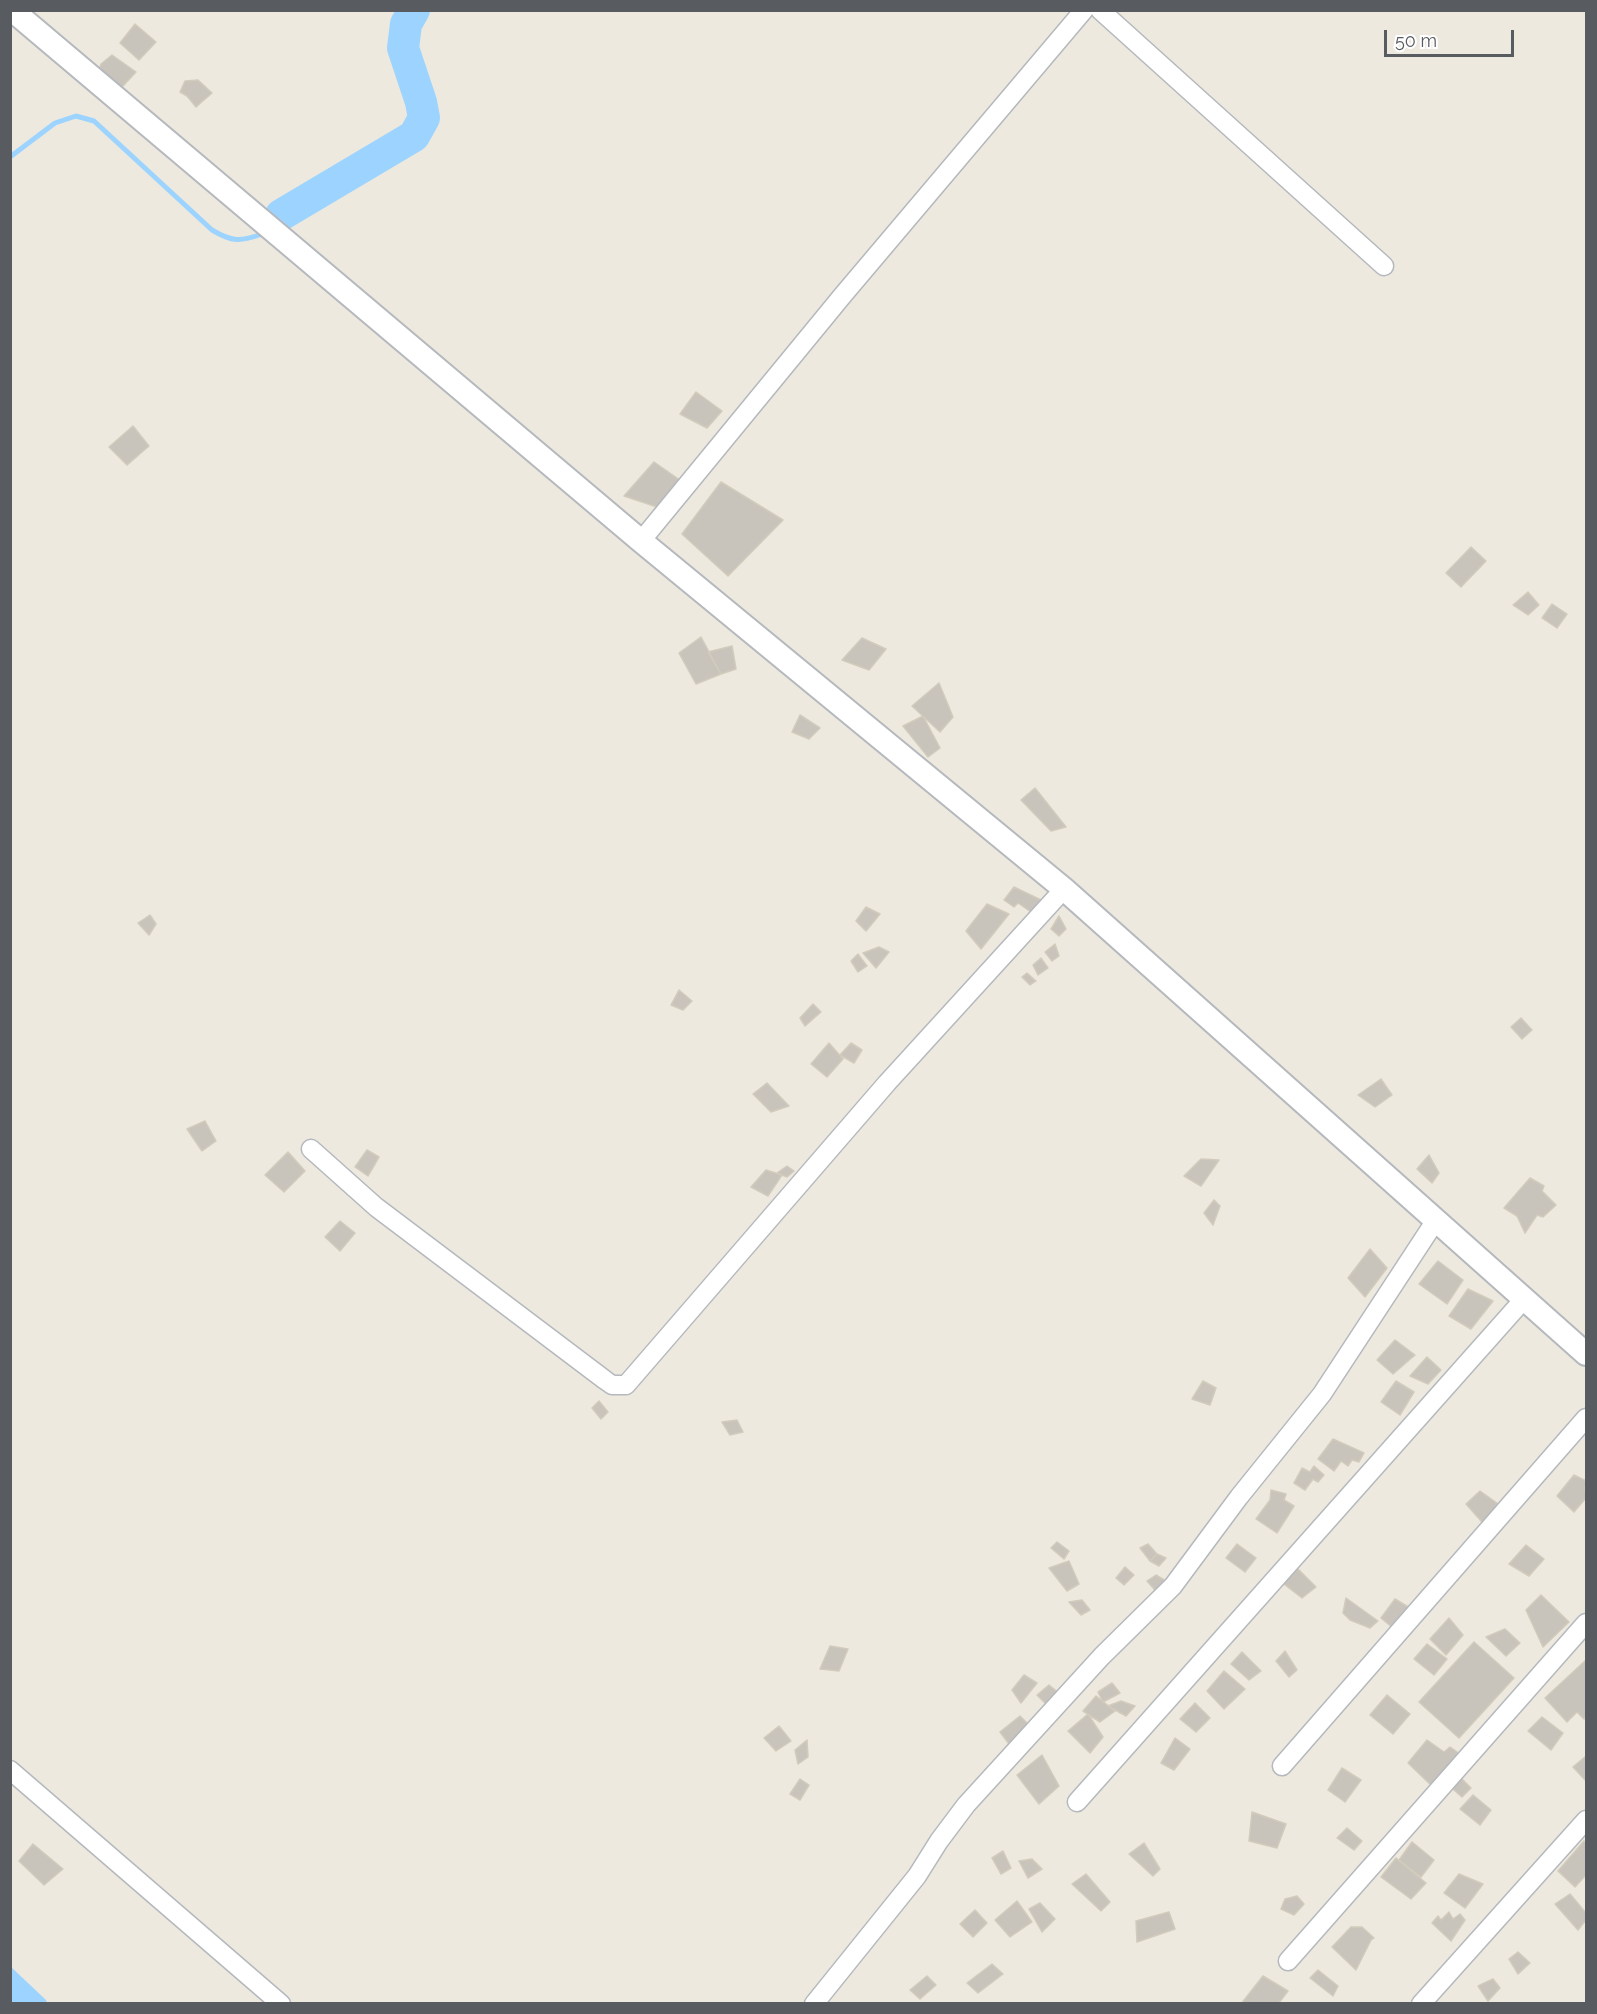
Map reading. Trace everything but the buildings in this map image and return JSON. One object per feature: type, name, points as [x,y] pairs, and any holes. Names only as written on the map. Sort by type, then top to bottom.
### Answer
[{"type":"street","points":[[12,10],[641,541],[1064,889],[1587,1354]]},
{"type":"street","points":[[641,541],[850,286],[1084,10]]},
{"type":"street","points":[[1100,10],[1384,266]]},
{"type":"street","points":[[311,1149],[376,1207],[612,1385],[626,1385],[887,1083],[1064,889]]},
{"type":"street","points":[[814,2004],[917,1876],[966,1805],[1102,1656],[1173,1586],[1239,1497],[1322,1394],[1436,1220]]},
{"type":"street","points":[[1077,1802],[1525,1298]]},
{"type":"street","points":[[1282,1766],[1587,1418]]},
{"type":"street","points":[[1288,1961],[1587,1623]]},
{"type":"street","points":[[10,1770],[280,2004]]},
{"type":"street","points":[[1420,2004],[1587,1820]]},
{"type":"water","points":[[10,1966],[46,2000],[47,2003],[11,2003]]},
{"type":"waterway","points":[[281,215],[414,136],[424,118],[403,48],[406,24],[414,10]]},
{"type":"waterway","points":[[10,157],[55,123],[76,116],[94,121],[212,230],[236,240],[262,234]]}]
